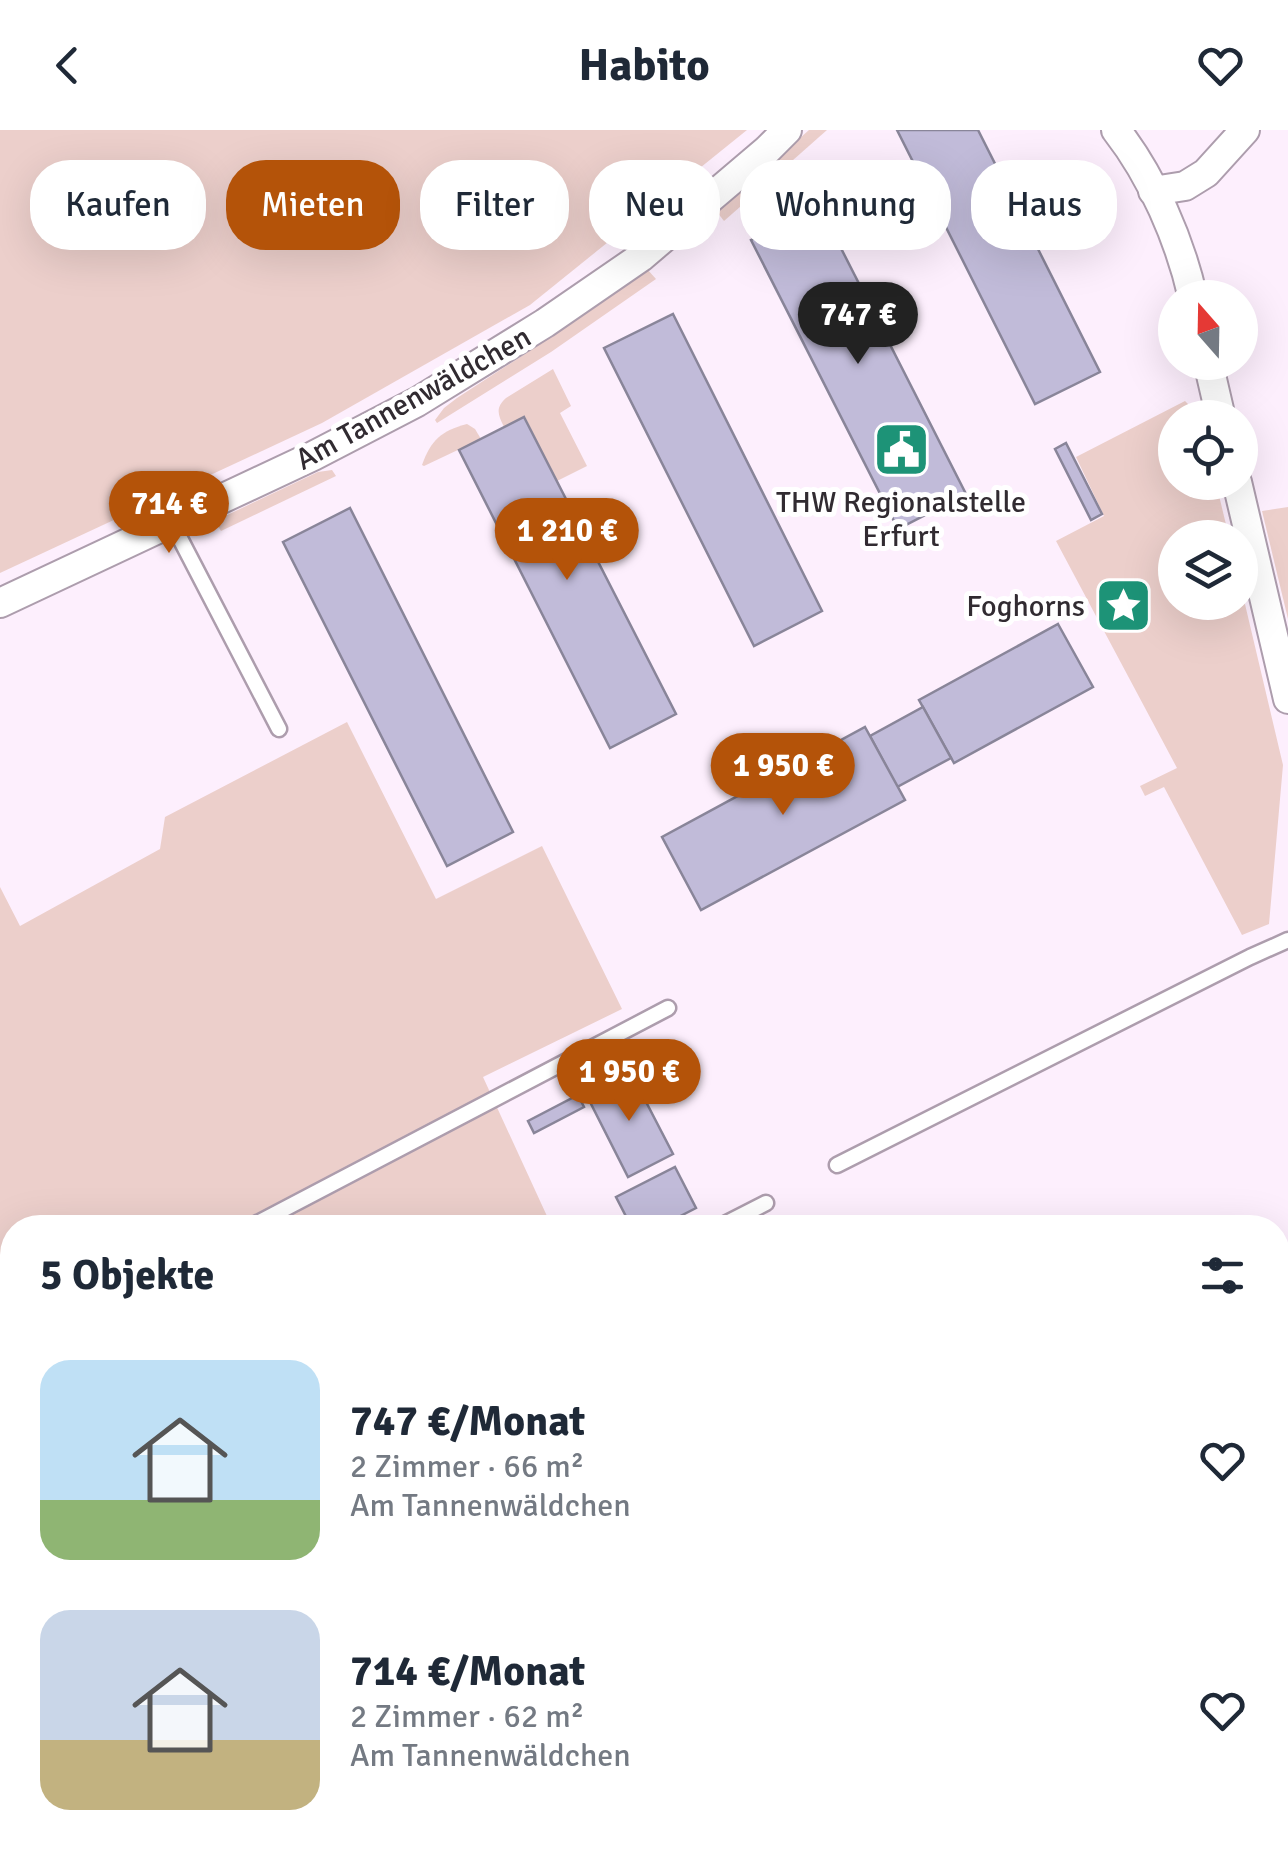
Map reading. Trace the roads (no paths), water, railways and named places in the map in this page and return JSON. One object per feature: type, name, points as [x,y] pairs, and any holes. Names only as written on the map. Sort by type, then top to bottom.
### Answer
[{"type":"street","name":"Am Tannenwäldchen","points":[[0,604],[388,418],[544,323],[641,257],[787,130]]},
{"type":"street","points":[[1153,191],[1185,186],[1206,173],[1245,130]]},
{"type":"street","points":[[1124,133],[1176,240],[1188,280]]},
{"type":"street","points":[[1241,500],[1288,698]]},
{"type":"lane","points":[[172,522],[279,729]]},
{"type":"lane","points":[[837,1165],[1288,940]]},
{"type":"lane","points":[[273,1215],[668,1008]]},
{"type":"lane","points":[[742,1215],[766,1203]]},
{"type":"place","name":"THW Regionalstelle Erfurt","points":[[901,450]]},
{"type":"place","name":"Foghorns","points":[[1124,606]]}]
